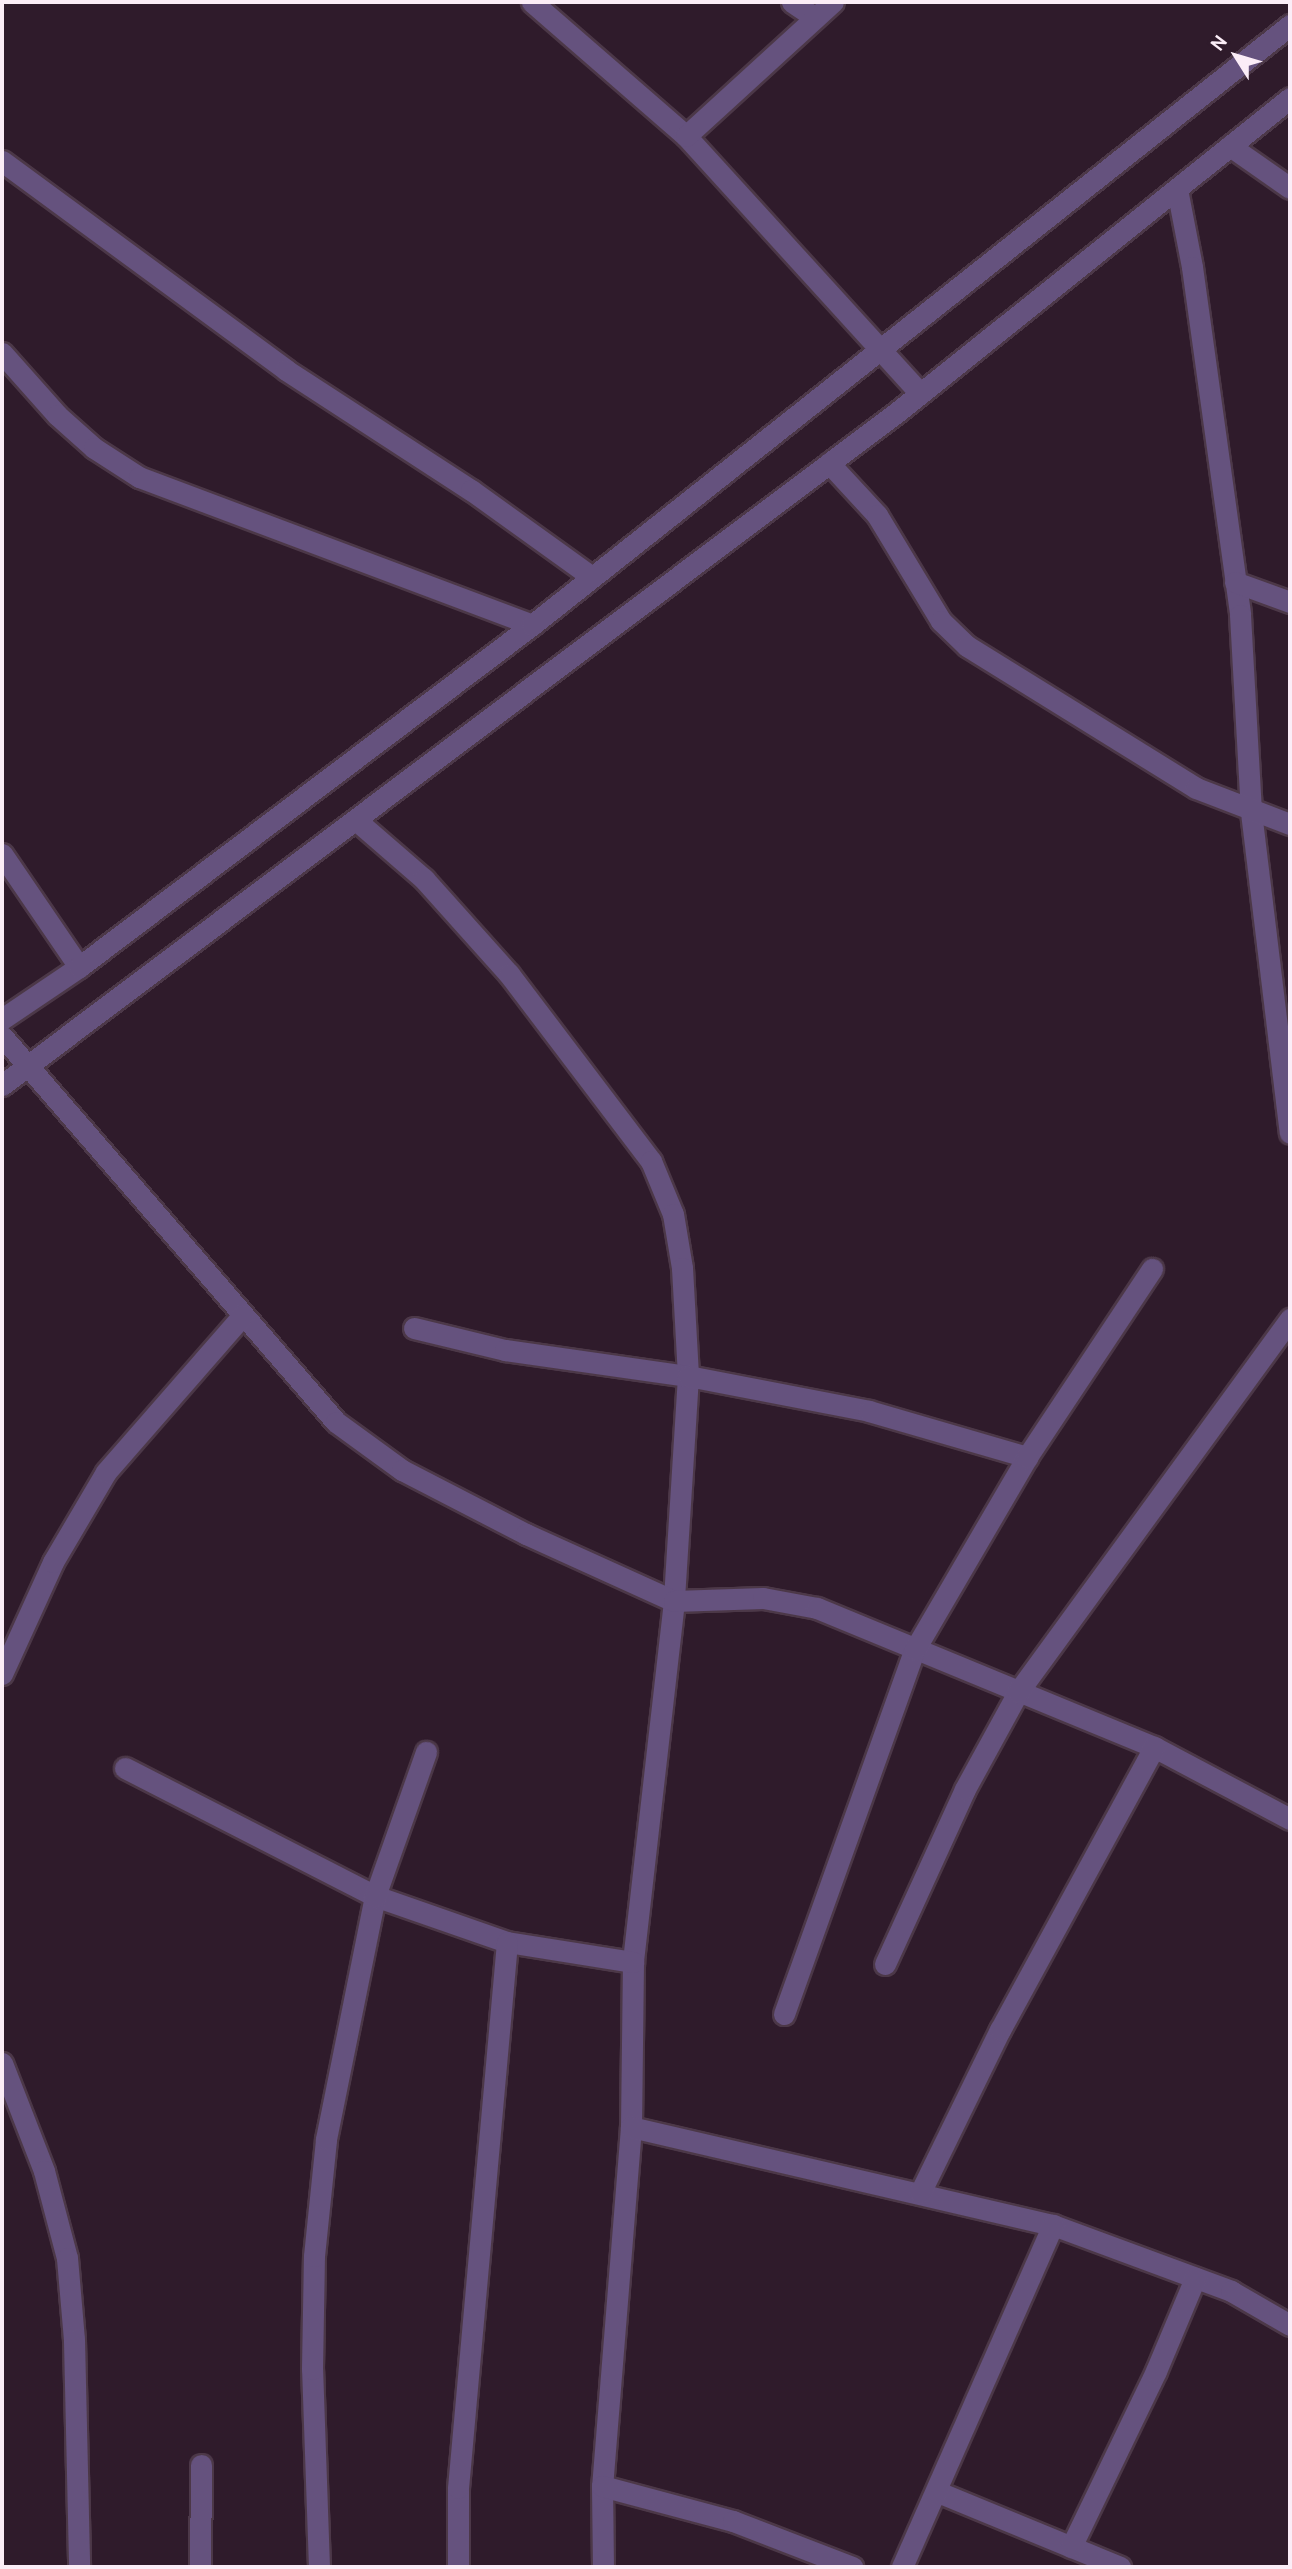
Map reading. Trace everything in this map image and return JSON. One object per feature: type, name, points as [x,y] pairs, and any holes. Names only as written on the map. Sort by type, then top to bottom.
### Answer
[{"type":"street","points":[[532,2],[686,136],[884,350],[920,393]]},
{"type":"street","points":[[792,2],[813,16]]},
{"type":"street","points":[[686,136],[813,16],[832,2]]},
{"type":"street","points":[[1290,25],[884,350],[532,625],[2,1023],[29,1066],[243,1315],[336,1422],[368,1448],[526,1534],[674,1601],[763,1598],[817,1608],[1154,1747],[1290,1819]]},
{"type":"street","points":[[2,1085],[357,821],[829,463],[1290,99]]},
{"type":"street","points":[[1230,146],[1290,188]]},
{"type":"street","points":[[2,161],[286,370],[471,490],[593,577]]},
{"type":"street","points":[[1177,189],[1236,582],[1251,812],[1290,1133]]},
{"type":"street","points":[[2,353],[57,415],[94,448],[139,477],[532,625]]},
{"type":"street","points":[[829,463],[877,515],[941,621],[967,646],[1196,788],[1251,812],[1290,824]]},
{"type":"street","points":[[1236,582],[1287,594]]},
{"type":"street","points":[[357,821],[424,879],[501,964],[651,1161],[673,1214],[688,1376],[674,1601],[633,1962],[631,2127],[602,2486],[603,2567]]},
{"type":"street","points":[[2,854],[79,967]]},
{"type":"street","points":[[1278,1032],[1290,1010]]},
{"type":"street","points":[[784,2014],[915,1649],[1027,1457],[1152,1269]]},
{"type":"street","points":[[2,1674],[52,1562],[106,1472],[243,1315]]},
{"type":"street","points":[[886,1964],[965,1789],[1018,1692],[1290,1319]]},
{"type":"street","points":[[414,1328],[505,1350],[688,1376],[869,1410],[1027,1457]]},
{"type":"street","points":[[920,2193],[1000,2030],[1154,1747]]},
{"type":"street","points":[[319,2567],[312,2459],[314,2256],[326,2139],[375,1896],[426,1752]]},
{"type":"street","points":[[125,1768],[375,1896],[507,1942],[633,1962]]},
{"type":"street","points":[[458,2567],[458,2488],[507,1942]]},
{"type":"street","points":[[2,2063],[44,2171],[67,2258],[75,2340],[79,2567]]},
{"type":"street","points":[[631,2127],[1053,2225],[1231,2291],[1290,2325]]},
{"type":"street","points":[[902,2567],[938,2491],[1053,2225]]},
{"type":"street","points":[[1071,2547],[1156,2371],[1195,2278]]},
{"type":"street","points":[[201,2465],[201,2567]]},
{"type":"street","points":[[602,2486],[733,2521],[852,2567]]},
{"type":"street","points":[[938,2491],[1120,2567]]}]
